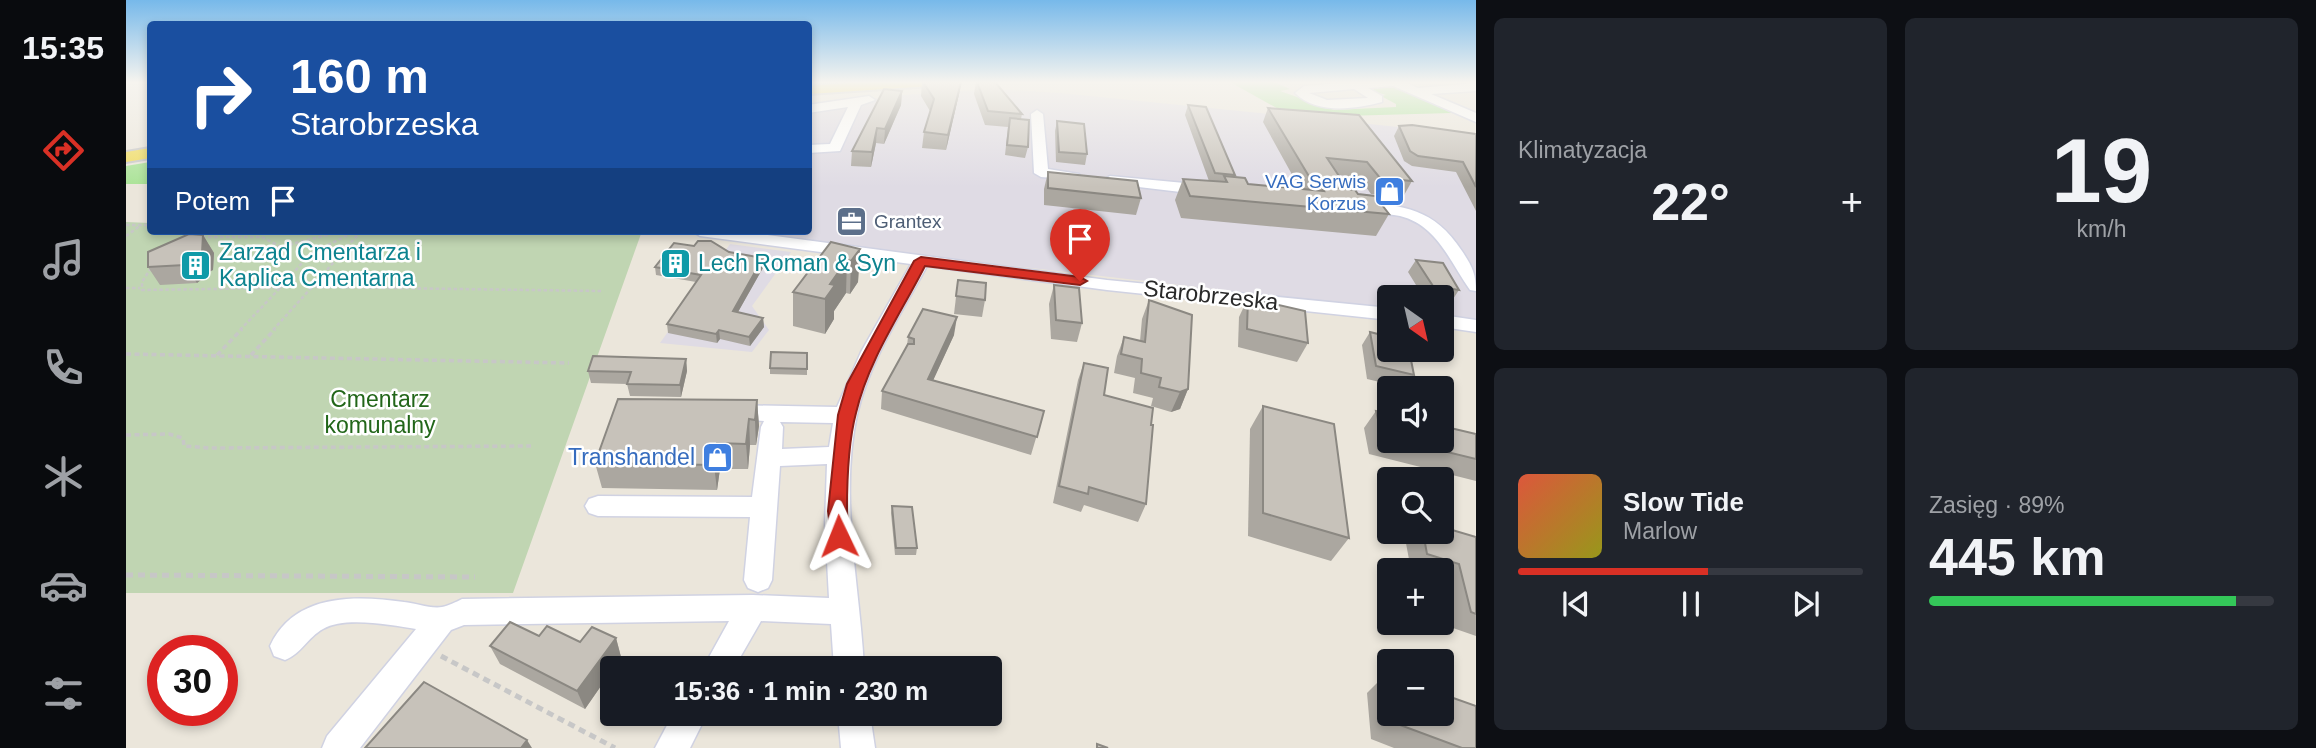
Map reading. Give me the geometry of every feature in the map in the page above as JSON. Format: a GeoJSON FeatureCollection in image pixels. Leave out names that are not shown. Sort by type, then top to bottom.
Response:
{"type":"FeatureCollection","features":[{"type":"Feature","properties":{"kind":"main road"},"geometry":{"type":"LineString","coordinates":[[126,160],[147,154]]}},
{"type":"Feature","properties":{"kind":"main road"},"geometry":{"type":"LineString","coordinates":[[126,160],[147,159]]}},
{"type":"Feature","properties":{"kind":"street"},"geometry":{"type":"LineString","coordinates":[[812,149],[835,148],[854,117]]}},
{"type":"Feature","properties":{"kind":"street"},"geometry":{"type":"LineString","coordinates":[[1037,117],[1041,173],[1224,192]]}},
{"type":"Feature","properties":{"kind":"street"},"geometry":{"type":"LineString","coordinates":[[1335,204],[1394,209],[1424,218],[1434,224],[1446,238],[1473,278]]}},
{"type":"Feature","properties":{"kind":"street","name":"Starobrzeska"},"geometry":{"type":"LineString","coordinates":[[736,235],[1107,285],[1377,313]]}},
{"type":"Feature","properties":{"kind":"street"},"geometry":{"type":"LineString","coordinates":[[848,656],[837,511],[846,415],[855,384],[921,261]]}},
{"type":"Feature","properties":{"kind":"street"},"geometry":{"type":"LineString","coordinates":[[1454,323],[1476,326]]}},
{"type":"Feature","properties":{"kind":"street"},"geometry":{"type":"LineString","coordinates":[[712,413],[846,415]]}},
{"type":"Feature","properties":{"kind":"street"},"geometry":{"type":"LineString","coordinates":[[724,656],[755,594],[772,427]]}},
{"type":"Feature","properties":{"kind":"street"},"geometry":{"type":"LineString","coordinates":[[769,458],[841,455]]}},
{"type":"Feature","properties":{"kind":"street"},"geometry":{"type":"LineString","coordinates":[[598,506],[763,507]]}},
{"type":"Feature","properties":{"kind":"street"},"geometry":{"type":"LineString","coordinates":[[339,748],[441,621],[462,612],[755,594],[845,612]]}},
{"type":"Feature","properties":{"kind":"street"},"geometry":{"type":"LineString","coordinates":[[285,646],[318,617],[349,611],[390,611],[441,621]]}},
{"type":"Feature","properties":{"kind":"street"},"geometry":{"type":"LineString","coordinates":[[672,748],[684,726]]}},
{"type":"Feature","properties":{"kind":"street"},"geometry":{"type":"LineString","coordinates":[[855,726],[858,748]]}},
{"type":"Feature","properties":{"kind":"path"},"geometry":{"type":"LineString","coordinates":[[126,225],[147,225]]}},
{"type":"Feature","properties":{"kind":"path"},"geometry":{"type":"LineString","coordinates":[[126,236],[141,225]]}},
{"type":"Feature","properties":{"kind":"path"},"geometry":{"type":"LineString","coordinates":[[237,258],[328,235]]}},
{"type":"Feature","properties":{"kind":"path"},"geometry":{"type":"LineString","coordinates":[[217,355],[310,254],[348,235]]}},
{"type":"Feature","properties":{"kind":"path"},"geometry":{"type":"LineString","coordinates":[[250,356],[357,235]]}},
{"type":"Feature","properties":{"kind":"path"},"geometry":{"type":"LineString","coordinates":[[197,237],[262,237],[281,247]]}},
{"type":"Feature","properties":{"kind":"path"},"geometry":{"type":"LineString","coordinates":[[140,288],[144,277],[156,261]]}},
{"type":"Feature","properties":{"kind":"path"},"geometry":{"type":"LineString","coordinates":[[312,286],[603,291]]}},
{"type":"Feature","properties":{"kind":"path"},"geometry":{"type":"LineString","coordinates":[[126,288],[217,291],[280,288]]}},
{"type":"Feature","properties":{"kind":"path"},"geometry":{"type":"LineString","coordinates":[[126,354],[569,363]]}},
{"type":"Feature","properties":{"kind":"path"},"geometry":{"type":"LineString","coordinates":[[126,435],[169,434],[183,438],[184,446],[209,448],[531,446]]}},
{"type":"Feature","properties":{"kind":"path"},"geometry":{"type":"LineString","coordinates":[[126,575],[475,577]]}},
{"type":"Feature","properties":{"kind":"path"},"geometry":{"type":"LineString","coordinates":[[420,646],[615,748]]}},
{"type":"Feature","properties":{"kind":"shaded area"},"geometry":{"type":"Polygon","coordinates":[[[812,117],[1298,117],[1458,133],[1476,138],[1476,320],[1454,317],[1454,285],[1377,285],[1377,308],[768,235],[812,235],[812,117]]]}},
{"type":"Feature","properties":{"kind":"shaded area"},"geometry":{"type":"Polygon","coordinates":[[[730,244],[791,252],[752,306],[769,330],[752,352],[660,343],[730,244]]]}},
{"type":"Feature","properties":{"kind":"green space"},"geometry":{"type":"Polygon","coordinates":[[[147,162],[147,184],[126,184],[126,166],[147,162]]]}},
{"type":"Feature","properties":{"kind":"green space","name":"Cmentarz komunalny"},"geometry":{"type":"Polygon","coordinates":[[[126,222],[147,223],[147,235],[641,235],[513,593],[126,593],[126,222]]]}},
{"type":"Feature","properties":{"kind":"building"},"geometry":{"type":"Polygon","coordinates":[[[870,117],[890,117],[885,129],[877,128],[872,152],[852,151],[870,117]]]}},
{"type":"Feature","properties":{"kind":"building"},"geometry":{"type":"Polygon","coordinates":[[[929,117],[952,117],[948,135],[924,132],[929,117]]]}},
{"type":"Feature","properties":{"kind":"building"},"geometry":{"type":"Polygon","coordinates":[[[1193,117],[1210,117],[1235,175],[1215,173],[1193,117]]]}},
{"type":"Feature","properties":{"kind":"building"},"geometry":{"type":"Polygon","coordinates":[[[1273,117],[1361,117],[1412,181],[1380,178],[1367,162],[1327,158],[1343,182],[1310,178],[1273,117]]]}},
{"type":"Feature","properties":{"kind":"building"},"geometry":{"type":"Polygon","coordinates":[[[1010,118],[1029,120],[1028,147],[1007,145],[1010,118]]]}},
{"type":"Feature","properties":{"kind":"building"},"geometry":{"type":"Polygon","coordinates":[[[1057,121],[1084,124],[1087,154],[1059,152],[1057,121]]]}},
{"type":"Feature","properties":{"kind":"building"},"geometry":{"type":"Polygon","coordinates":[[[1412,125],[1476,134],[1476,187],[1463,162],[1418,156],[1410,151],[1399,126],[1412,125]]]}},
{"type":"Feature","properties":{"kind":"building"},"geometry":{"type":"Polygon","coordinates":[[[1048,172],[1137,181],[1141,198],[1048,188],[1048,172]]]}},
{"type":"Feature","properties":{"kind":"building"},"geometry":{"type":"Polygon","coordinates":[[[1224,176],[1245,178],[1248,184],[1324,191],[1321,186],[1355,190],[1358,194],[1375,196],[1389,214],[1190,196],[1183,179],[1227,182],[1224,176]]]}},
{"type":"Feature","properties":{"kind":"building"},"geometry":{"type":"Polygon","coordinates":[[[187,235],[203,235],[202,253],[191,257],[191,261],[185,265],[148,267],[148,252],[187,235]]]}},
{"type":"Feature","properties":{"kind":"building"},"geometry":{"type":"Polygon","coordinates":[[[698,241],[711,241],[729,252],[763,258],[733,311],[763,318],[749,337],[719,330],[716,334],[667,324],[701,275],[655,267],[674,243],[694,246],[698,241]]]}},
{"type":"Feature","properties":{"kind":"building"},"geometry":{"type":"Polygon","coordinates":[[[831,242],[860,249],[851,261],[847,260],[830,284],[835,285],[825,299],[793,292],[831,242]]]}},
{"type":"Feature","properties":{"kind":"building"},"geometry":{"type":"Polygon","coordinates":[[[1416,260],[1443,263],[1459,290],[1454,289],[1454,285],[1432,285],[1416,260]]]}},
{"type":"Feature","properties":{"kind":"building"},"geometry":{"type":"Polygon","coordinates":[[[958,280],[986,283],[985,300],[956,296],[958,280]]]}},
{"type":"Feature","properties":{"kind":"building"},"geometry":{"type":"Polygon","coordinates":[[[1054,285],[1079,288],[1082,323],[1056,320],[1054,285]]]}},
{"type":"Feature","properties":{"kind":"building"},"geometry":{"type":"Polygon","coordinates":[[[1248,298],[1305,311],[1308,343],[1247,329],[1248,298]]]}},
{"type":"Feature","properties":{"kind":"building"},"geometry":{"type":"Polygon","coordinates":[[[1149,300],[1192,315],[1188,389],[1180,392],[1159,387],[1161,378],[1141,373],[1142,359],[1121,354],[1124,337],[1145,342],[1149,300]]]}},
{"type":"Feature","properties":{"kind":"building"},"geometry":{"type":"Polygon","coordinates":[[[923,309],[957,317],[928,379],[1044,411],[1037,437],[882,391],[908,344],[914,344],[914,339],[908,337],[923,309]]]}},
{"type":"Feature","properties":{"kind":"building"},"geometry":{"type":"Polygon","coordinates":[[[1370,332],[1377,334],[1377,362],[1411,362],[1414,375],[1376,366],[1370,332]]]}},
{"type":"Feature","properties":{"kind":"building"},"geometry":{"type":"Polygon","coordinates":[[[771,352],[807,353],[807,369],[770,368],[771,352]]]}},
{"type":"Feature","properties":{"kind":"building"},"geometry":{"type":"Polygon","coordinates":[[[593,356],[686,359],[680,385],[627,384],[631,372],[588,371],[593,356]]]}},
{"type":"Feature","properties":{"kind":"building"},"geometry":{"type":"Polygon","coordinates":[[[1084,363],[1108,368],[1104,395],[1153,408],[1146,504],[1089,487],[1088,494],[1059,486],[1084,363]]]}},
{"type":"Feature","properties":{"kind":"building"},"geometry":{"type":"Polygon","coordinates":[[[618,399],[757,400],[755,420],[749,419],[746,444],[717,443],[714,465],[595,463],[618,399]]]}},
{"type":"Feature","properties":{"kind":"building"},"geometry":{"type":"Polygon","coordinates":[[[1263,406],[1334,424],[1349,538],[1263,513],[1263,406]]]}},
{"type":"Feature","properties":{"kind":"building"},"geometry":{"type":"Polygon","coordinates":[[[1454,429],[1476,434],[1476,459],[1451,453],[1454,453],[1454,429]]]}},
{"type":"Feature","properties":{"kind":"building"},"geometry":{"type":"Polygon","coordinates":[[[892,506],[912,507],[917,548],[896,548],[892,506]]]}},
{"type":"Feature","properties":{"kind":"building"},"geometry":{"type":"Polygon","coordinates":[[[1454,531],[1476,537],[1476,614],[1471,612],[1459,564],[1454,562],[1454,558],[1427,554],[1425,544],[1454,544],[1454,531]]]}},
{"type":"Feature","properties":{"kind":"building"},"geometry":{"type":"Polygon","coordinates":[[[510,622],[539,636],[547,626],[580,642],[592,627],[616,638],[600,656],[577,691],[490,646],[510,622]]]}},
{"type":"Feature","properties":{"kind":"building"},"geometry":{"type":"Polygon","coordinates":[[[424,682],[527,740],[521,748],[365,748],[424,682]]]}},
{"type":"Feature","properties":{"kind":"building"},"geometry":{"type":"Polygon","coordinates":[[[1454,698],[1476,706],[1476,748],[1462,748],[1403,726],[1454,726],[1454,698]]]}},
{"type":"Feature","properties":{"kind":"place","name":"VAG Serwis Korzus"},"geometry":{"type":"Point","coordinates":[1389,192]}},
{"type":"Feature","properties":{"kind":"place","name":"Grantex"},"geometry":{"type":"Point","coordinates":[851,221]}},
{"type":"Feature","properties":{"kind":"place","name":"Lech Roman & Syn"},"geometry":{"type":"Point","coordinates":[675,263]}},
{"type":"Feature","properties":{"kind":"place","name":"Zarząd Cmentarza i Kaplica Cmentarna"},"geometry":{"type":"Point","coordinates":[196,265]}},
{"type":"Feature","properties":{"kind":"place","name":"Transhandel"},"geometry":{"type":"Point","coordinates":[718,457]}},
{"type":"Feature","properties":{"kind":"route"},"geometry":{"type":"LineString","coordinates":[[839,536],[837,511],[841,455],[846,415],[855,384],[921,261],[1080,281]]}}]}
